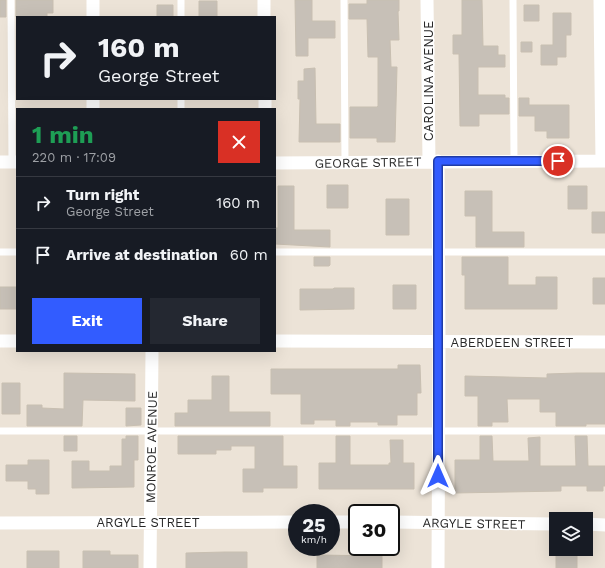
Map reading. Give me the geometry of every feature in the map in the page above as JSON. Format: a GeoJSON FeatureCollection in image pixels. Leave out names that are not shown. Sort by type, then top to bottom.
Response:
{"type":"FeatureCollection","features":[{"type":"Feature","properties":{"kind":"street"},"geometry":{"type":"LineString","coordinates":[[93,0],[93,16]]}},
{"type":"Feature","properties":{"kind":"street"},"geometry":{"type":"LineString","coordinates":[[264,0],[264,16]]}},
{"type":"Feature","properties":{"kind":"street","name":"CAROLINA AVENUE"},"geometry":{"type":"LineString","coordinates":[[428,0],[433,161],[438,252],[438,568]]}},
{"type":"Feature","properties":{"kind":"street"},"geometry":{"type":"LineString","coordinates":[[600,0],[603,161]]}},
{"type":"Feature","properties":{"kind":"street","name":"GEORGE STREET"},"geometry":{"type":"LineString","coordinates":[[276,163],[603,161]]}},
{"type":"Feature","properties":{"kind":"street"},"geometry":{"type":"LineString","coordinates":[[0,341],[16,341]]}},
{"type":"Feature","properties":{"kind":"street","name":"ABERDEEN STREET"},"geometry":{"type":"LineString","coordinates":[[276,341],[605,342]]}},
{"type":"Feature","properties":{"kind":"street","name":"MONROE AVENUE"},"geometry":{"type":"LineString","coordinates":[[150,568],[152,352]]}},
{"type":"Feature","properties":{"kind":"street","name":"ARGYLE STREET"},"geometry":{"type":"LineString","coordinates":[[0,523],[288,522]]}},
{"type":"Feature","properties":{"kind":"street","name":"ARGYLE STREET"},"geometry":{"type":"LineString","coordinates":[[400,522],[549,524]]}},
{"type":"Feature","properties":{"kind":"street"},"geometry":{"type":"LineString","coordinates":[[593,524],[605,524]]}},
{"type":"Feature","properties":{"kind":"lane"},"geometry":{"type":"LineString","coordinates":[[10,162],[11,0]]}},
{"type":"Feature","properties":{"kind":"lane"},"geometry":{"type":"LineString","coordinates":[[181,0],[181,16]]}},
{"type":"Feature","properties":{"kind":"lane"},"geometry":{"type":"LineString","coordinates":[[344,0],[345,162]]}},
{"type":"Feature","properties":{"kind":"lane"},"geometry":{"type":"LineString","coordinates":[[514,0],[514,161]]}},
{"type":"Feature","properties":{"kind":"lane"},"geometry":{"type":"LineString","coordinates":[[0,252],[16,252]]}},
{"type":"Feature","properties":{"kind":"lane"},"geometry":{"type":"LineString","coordinates":[[276,252],[605,252]]}},
{"type":"Feature","properties":{"kind":"lane"},"geometry":{"type":"LineString","coordinates":[[0,431],[605,431]]}},
{"type":"Feature","properties":{"kind":"building"},"geometry":{"type":"Polygon","coordinates":[[[0,0],[6,0],[6,17],[0,17],[0,0]]]}},
{"type":"Feature","properties":{"kind":"building"},"geometry":{"type":"Polygon","coordinates":[[[16,0],[53,0],[53,13],[47,13],[47,16],[16,16],[16,0]]]}},
{"type":"Feature","properties":{"kind":"building"},"geometry":{"type":"Polygon","coordinates":[[[295,0],[312,0],[312,21],[335,21],[335,38],[308,38],[308,56],[296,56],[295,0]]]}},
{"type":"Feature","properties":{"kind":"building"},"geometry":{"type":"Polygon","coordinates":[[[367,0],[399,0],[399,40],[390,40],[391,67],[397,67],[395,142],[377,142],[377,138],[350,138],[350,107],[378,106],[378,57],[368,57],[367,19],[349,19],[349,4],[367,4],[367,0]]]}},
{"type":"Feature","properties":{"kind":"building"},"geometry":{"type":"Polygon","coordinates":[[[462,0],[482,0],[483,46],[498,46],[498,55],[505,55],[505,67],[478,67],[478,95],[505,95],[505,98],[509,98],[509,114],[479,114],[479,126],[460,126],[459,54],[453,54],[453,35],[462,35],[462,0]]]}},
{"type":"Feature","properties":{"kind":"building"},"geometry":{"type":"Polygon","coordinates":[[[199,1],[217,1],[217,16],[199,16],[199,1]]]}},
{"type":"Feature","properties":{"kind":"building"},"geometry":{"type":"Polygon","coordinates":[[[157,5],[173,5],[173,16],[157,16],[157,5]]]}},
{"type":"Feature","properties":{"kind":"building"},"geometry":{"type":"Polygon","coordinates":[[[524,5],[539,5],[539,21],[524,21],[524,5]]]}},
{"type":"Feature","properties":{"kind":"building"},"geometry":{"type":"Polygon","coordinates":[[[553,13],[571,13],[571,35],[566,35],[566,57],[557,57],[557,65],[541,65],[541,45],[553,45],[553,13]]]}},
{"type":"Feature","properties":{"kind":"building"},"geometry":{"type":"Polygon","coordinates":[[[521,42],[532,42],[532,52],[521,52],[521,42]]]}},
{"type":"Feature","properties":{"kind":"building"},"geometry":{"type":"Polygon","coordinates":[[[315,68],[316,124],[340,124],[340,142],[299,142],[300,99],[298,99],[298,81],[304,81],[304,69],[315,68]]]}},
{"type":"Feature","properties":{"kind":"building"},"geometry":{"type":"Polygon","coordinates":[[[519,98],[529,98],[529,105],[569,105],[569,138],[547,138],[547,131],[535,131],[535,116],[519,116],[519,98]]]}},
{"type":"Feature","properties":{"kind":"building"},"geometry":{"type":"Polygon","coordinates":[[[327,185],[348,185],[348,208],[327,208],[327,185]]]}},
{"type":"Feature","properties":{"kind":"building"},"geometry":{"type":"Polygon","coordinates":[[[278,186],[294,186],[294,230],[330,230],[330,247],[276,244],[276,228],[278,228],[278,186]]]}},
{"type":"Feature","properties":{"kind":"building"},"geometry":{"type":"Polygon","coordinates":[[[568,186],[587,186],[587,209],[568,209],[568,186]]]}},
{"type":"Feature","properties":{"kind":"building"},"geometry":{"type":"Polygon","coordinates":[[[465,191],[492,191],[492,232],[524,232],[524,247],[476,247],[476,216],[465,216],[465,191]]]}},
{"type":"Feature","properties":{"kind":"building"},"geometry":{"type":"Polygon","coordinates":[[[386,199],[409,199],[409,235],[386,235],[386,199]]]}},
{"type":"Feature","properties":{"kind":"building"},"geometry":{"type":"Polygon","coordinates":[[[592,212],[605,212],[605,233],[592,233],[592,212]]]}},
{"type":"Feature","properties":{"kind":"building"},"geometry":{"type":"Polygon","coordinates":[[[314,257],[330,257],[330,265],[314,266],[314,257]]]}},
{"type":"Feature","properties":{"kind":"building"},"geometry":{"type":"Polygon","coordinates":[[[462,257],[508,257],[508,285],[536,285],[536,277],[557,277],[557,309],[465,309],[465,275],[462,275],[462,257]]]}},
{"type":"Feature","properties":{"kind":"building"},"geometry":{"type":"Polygon","coordinates":[[[593,278],[605,278],[605,304],[593,304],[593,278]]]}},
{"type":"Feature","properties":{"kind":"building"},"geometry":{"type":"Polygon","coordinates":[[[393,285],[416,285],[416,309],[393,309],[393,285]]]}},
{"type":"Feature","properties":{"kind":"building"},"geometry":{"type":"Polygon","coordinates":[[[0,287],[16,287],[16,309],[0,309],[0,287]]]}},
{"type":"Feature","properties":{"kind":"building"},"geometry":{"type":"Polygon","coordinates":[[[354,288],[354,309],[300,310],[300,289],[354,288]]]}},
{"type":"Feature","properties":{"kind":"building"},"geometry":{"type":"Polygon","coordinates":[[[398,365],[420,365],[421,393],[417,393],[417,415],[397,415],[397,425],[378,425],[378,422],[350,422],[350,426],[336,426],[336,420],[314,420],[314,424],[301,424],[301,394],[271,394],[271,369],[398,369],[398,365]]]}},
{"type":"Feature","properties":{"kind":"building"},"geometry":{"type":"Polygon","coordinates":[[[64,373],[135,374],[135,401],[83,400],[82,426],[27,426],[27,405],[42,405],[42,408],[64,409],[64,373]]]}},
{"type":"Feature","properties":{"kind":"building"},"geometry":{"type":"Polygon","coordinates":[[[605,373],[605,424],[586,424],[586,426],[556,426],[556,412],[540,412],[540,399],[507,399],[508,422],[492,422],[492,426],[478,426],[478,396],[465,396],[465,376],[547,378],[547,374],[605,373]]]}},
{"type":"Feature","properties":{"kind":"building"},"geometry":{"type":"Polygon","coordinates":[[[212,376],[229,376],[229,412],[270,412],[270,426],[175,426],[175,413],[188,413],[188,400],[212,400],[212,376]]]}},
{"type":"Feature","properties":{"kind":"building"},"geometry":{"type":"Polygon","coordinates":[[[2,383],[20,383],[20,414],[2,414],[2,383]]]}},
{"type":"Feature","properties":{"kind":"building"},"geometry":{"type":"Polygon","coordinates":[[[126,408],[141,408],[141,425],[126,426],[126,408]]]}},
{"type":"Feature","properties":{"kind":"building"},"geometry":{"type":"Polygon","coordinates":[[[64,436],[77,436],[77,451],[64,451],[64,436]]]}},
{"type":"Feature","properties":{"kind":"building"},"geometry":{"type":"Polygon","coordinates":[[[126,436],[138,436],[138,460],[134,460],[134,487],[72,488],[72,461],[89,461],[89,471],[110,471],[110,466],[122,466],[122,439],[126,439],[126,436]]]}},
{"type":"Feature","properties":{"kind":"building"},"geometry":{"type":"Polygon","coordinates":[[[178,436],[283,436],[283,466],[297,466],[297,488],[263,488],[263,492],[243,492],[243,469],[255,469],[255,446],[231,446],[231,450],[216,450],[216,454],[178,454],[178,436]]]}},
{"type":"Feature","properties":{"kind":"building"},"geometry":{"type":"Polygon","coordinates":[[[336,436],[350,436],[350,465],[389,465],[389,463],[391,463],[390,440],[403,440],[403,463],[414,463],[414,489],[319,489],[319,463],[336,463],[336,436]]]}},
{"type":"Feature","properties":{"kind":"building"},"geometry":{"type":"Polygon","coordinates":[[[480,436],[492,436],[493,461],[529,461],[528,438],[540,437],[540,466],[576,466],[575,436],[587,436],[588,466],[605,466],[605,486],[603,486],[603,491],[587,491],[587,486],[561,486],[561,491],[455,493],[455,460],[480,460],[480,436]]]}},
{"type":"Feature","properties":{"kind":"building"},"geometry":{"type":"Polygon","coordinates":[[[28,460],[49,460],[49,494],[36,494],[36,489],[28,489],[28,481],[6,481],[6,465],[28,465],[28,460]]]}},
{"type":"Feature","properties":{"kind":"building"},"geometry":{"type":"Polygon","coordinates":[[[27,551],[59,551],[59,568],[27,568],[27,551]]]}},
{"type":"Feature","properties":{"kind":"building"},"geometry":{"type":"Polygon","coordinates":[[[83,551],[110,551],[110,555],[138,555],[138,568],[83,568],[83,551]]]}},
{"type":"Feature","properties":{"kind":"building"},"geometry":{"type":"Polygon","coordinates":[[[247,552],[247,568],[186,568],[186,553],[247,552]]]}},
{"type":"Feature","properties":{"kind":"building"},"geometry":{"type":"Polygon","coordinates":[[[317,556],[382,556],[382,568],[317,568],[317,556]]]}},
{"type":"Feature","properties":{"kind":"building"},"geometry":{"type":"Polygon","coordinates":[[[556,556],[577,556],[577,568],[556,568],[556,556]]]}},
{"type":"Feature","properties":{"kind":"route"},"geometry":{"type":"LineString","coordinates":[[438,476],[438,161],[558,161]]}}]}
